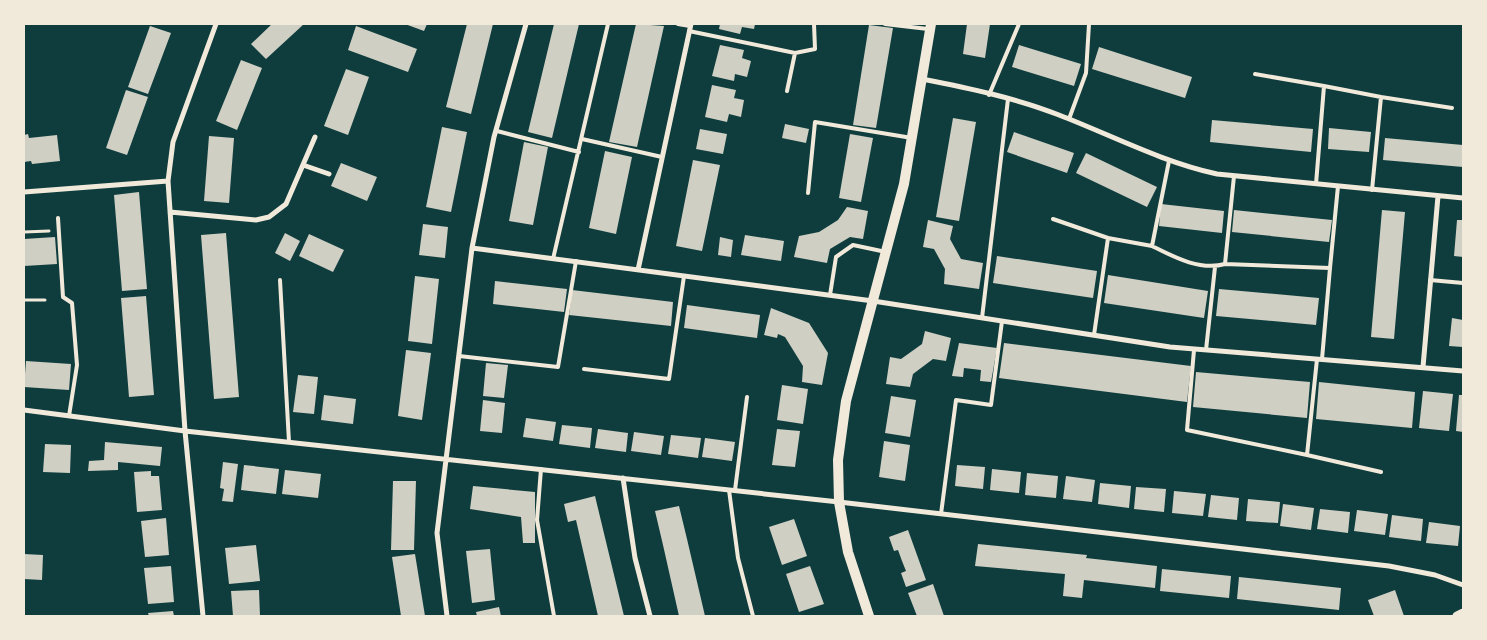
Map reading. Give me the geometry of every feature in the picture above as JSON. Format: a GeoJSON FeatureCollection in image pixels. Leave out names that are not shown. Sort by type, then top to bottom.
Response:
{"type":"FeatureCollection","features":[{"type":"Feature","properties":{"kind":"main road"},"geometry":{"type":"LineString","coordinates":[[869,616],[848,552],[839,502],[838,460],[846,401],[904,184],[931,26]]}},
{"type":"Feature","properties":{"kind":"street"},"geometry":{"type":"LineString","coordinates":[[203,616],[185,430],[168,181],[173,142],[216,24]]}},
{"type":"Feature","properties":{"kind":"street"},"geometry":{"type":"LineString","coordinates":[[447,616],[437,533],[472,248],[497,130],[526,24]]}},
{"type":"Feature","properties":{"kind":"street"},"geometry":{"type":"LineString","coordinates":[[638,270],[690,27]]}},
{"type":"Feature","properties":{"kind":"street"},"geometry":{"type":"LineString","coordinates":[[922,79],[1008,99],[1069,119],[1169,161],[1204,171],[1234,176],[1463,198]]}},
{"type":"Feature","properties":{"kind":"street"},"geometry":{"type":"LineString","coordinates":[[170,212],[256,220],[269,217],[286,204],[315,137]]}},
{"type":"Feature","properties":{"kind":"street"},"geometry":{"type":"LineString","coordinates":[[303,165],[330,174]]}},
{"type":"Feature","properties":{"kind":"street"},"geometry":{"type":"LineString","coordinates":[[24,192],[168,181]]}},
{"type":"Feature","properties":{"kind":"street"},"geometry":{"type":"LineString","coordinates":[[1423,368],[1438,196]]}},
{"type":"Feature","properties":{"kind":"street"},"geometry":{"type":"LineString","coordinates":[[472,248],[874,301],[1194,350],[1463,371]]}},
{"type":"Feature","properties":{"kind":"street"},"geometry":{"type":"LineString","coordinates":[[24,410],[289,442],[735,490],[1389,566],[1435,575],[1463,585]]}},
{"type":"Feature","properties":{"kind":"street"},"geometry":{"type":"LineString","coordinates":[[623,478],[635,558],[650,616]]}},
{"type":"Feature","properties":{"kind":"street"},"geometry":{"type":"LineString","coordinates":[[1457,616],[1463,614]]}},
{"type":"Feature","properties":{"kind":"lane"},"geometry":{"type":"LineString","coordinates":[[553,259],[608,24]]}},
{"type":"Feature","properties":{"kind":"lane"},"geometry":{"type":"LineString","coordinates":[[678,24],[795,53],[815,49],[814,24]]}},
{"type":"Feature","properties":{"kind":"lane"},"geometry":{"type":"LineString","coordinates":[[885,24],[931,26]]}},
{"type":"Feature","properties":{"kind":"lane"},"geometry":{"type":"LineString","coordinates":[[989,95],[1019,24]]}},
{"type":"Feature","properties":{"kind":"lane"},"geometry":{"type":"LineString","coordinates":[[1069,119],[1086,73],[1090,24]]}},
{"type":"Feature","properties":{"kind":"lane"},"geometry":{"type":"LineString","coordinates":[[787,91],[795,53]]}},
{"type":"Feature","properties":{"kind":"lane"},"geometry":{"type":"LineString","coordinates":[[1255,74],[1452,108]]}},
{"type":"Feature","properties":{"kind":"lane"},"geometry":{"type":"LineString","coordinates":[[1316,184],[1324,86]]}},
{"type":"Feature","properties":{"kind":"lane"},"geometry":{"type":"LineString","coordinates":[[1372,190],[1381,97]]}},
{"type":"Feature","properties":{"kind":"lane"},"geometry":{"type":"LineString","coordinates":[[982,318],[1008,99]]}},
{"type":"Feature","properties":{"kind":"lane"},"geometry":{"type":"LineString","coordinates":[[808,193],[815,122],[912,138]]}},
{"type":"Feature","properties":{"kind":"lane"},"geometry":{"type":"LineString","coordinates":[[497,130],[579,152]]}},
{"type":"Feature","properties":{"kind":"lane"},"geometry":{"type":"LineString","coordinates":[[582,139],[662,157]]}},
{"type":"Feature","properties":{"kind":"lane"},"geometry":{"type":"LineString","coordinates":[[1152,246],[1169,161]]}},
{"type":"Feature","properties":{"kind":"lane"},"geometry":{"type":"LineString","coordinates":[[1225,264],[1234,176]]}},
{"type":"Feature","properties":{"kind":"lane"},"geometry":{"type":"LineString","coordinates":[[1307,456],[1338,186]]}},
{"type":"Feature","properties":{"kind":"lane"},"geometry":{"type":"LineString","coordinates":[[58,218],[63,297],[72,303],[77,365],[69,416]]}},
{"type":"Feature","properties":{"kind":"lane"},"geometry":{"type":"LineString","coordinates":[[1054,220],[1108,238],[1152,246],[1175,258],[1215,267],[1225,264],[1330,268]]}},
{"type":"Feature","properties":{"kind":"lane"},"geometry":{"type":"LineString","coordinates":[[1094,336],[1108,238]]}},
{"type":"Feature","properties":{"kind":"lane"},"geometry":{"type":"LineString","coordinates":[[830,295],[836,257],[852,246],[886,252]]}},
{"type":"Feature","properties":{"kind":"lane"},"geometry":{"type":"LineString","coordinates":[[459,356],[558,368],[576,262]]}},
{"type":"Feature","properties":{"kind":"lane"},"geometry":{"type":"LineString","coordinates":[[1206,350],[1215,267]]}},
{"type":"Feature","properties":{"kind":"lane"},"geometry":{"type":"LineString","coordinates":[[584,369],[669,379],[684,276]]}},
{"type":"Feature","properties":{"kind":"lane"},"geometry":{"type":"LineString","coordinates":[[280,280],[289,442]]}},
{"type":"Feature","properties":{"kind":"lane"},"geometry":{"type":"LineString","coordinates":[[1430,280],[1463,283]]}},
{"type":"Feature","properties":{"kind":"lane"},"geometry":{"type":"LineString","coordinates":[[941,514],[956,400],[991,405],[1002,321]]}},
{"type":"Feature","properties":{"kind":"lane"},"geometry":{"type":"LineString","coordinates":[[1194,350],[1187,430],[1381,472]]}},
{"type":"Feature","properties":{"kind":"lane"},"geometry":{"type":"LineString","coordinates":[[735,490],[747,397]]}},
{"type":"Feature","properties":{"kind":"lane"},"geometry":{"type":"LineString","coordinates":[[541,469],[537,520],[554,616]]}},
{"type":"Feature","properties":{"kind":"lane"},"geometry":{"type":"LineString","coordinates":[[729,490],[738,558],[753,616]]}},
{"type":"Feature","properties":{"kind":"path"},"geometry":{"type":"LineString","coordinates":[[24,300],[45,300]]}},
{"type":"Feature","properties":{"kind":"building"},"geometry":{"type":"Polygon","coordinates":[[[272,24],[304,24],[266,59],[251,44],[272,24]]]}},
{"type":"Feature","properties":{"kind":"building"},"geometry":{"type":"Polygon","coordinates":[[[405,24],[427,24],[424,31],[405,24]]]}},
{"type":"Feature","properties":{"kind":"building"},"geometry":{"type":"Polygon","coordinates":[[[467,24],[493,24],[471,114],[446,107],[467,24]]]}},
{"type":"Feature","properties":{"kind":"building"},"geometry":{"type":"Polygon","coordinates":[[[554,24],[579,24],[552,138],[528,132],[554,24]]]}},
{"type":"Feature","properties":{"kind":"building"},"geometry":{"type":"Polygon","coordinates":[[[636,24],[664,26],[637,147],[609,142],[636,24]]]}},
{"type":"Feature","properties":{"kind":"building"},"geometry":{"type":"Polygon","coordinates":[[[720,24],[755,24],[754,29],[742,27],[740,34],[719,29],[720,24]]]}},
{"type":"Feature","properties":{"kind":"building"},"geometry":{"type":"Polygon","coordinates":[[[967,24],[990,24],[985,58],[963,54],[967,24]]]}},
{"type":"Feature","properties":{"kind":"building"},"geometry":{"type":"Polygon","coordinates":[[[869,25],[893,28],[876,128],[853,125],[869,25]]]}},
{"type":"Feature","properties":{"kind":"building"},"geometry":{"type":"Polygon","coordinates":[[[150,26],[171,33],[148,94],[128,87],[150,26]]]}},
{"type":"Feature","properties":{"kind":"building"},"geometry":{"type":"Polygon","coordinates":[[[356,26],[417,49],[408,72],[348,50],[356,26]]]}},
{"type":"Feature","properties":{"kind":"building"},"geometry":{"type":"Polygon","coordinates":[[[720,45],[744,50],[742,58],[751,61],[747,77],[735,74],[734,81],[712,76],[720,45]]]}},
{"type":"Feature","properties":{"kind":"building"},"geometry":{"type":"Polygon","coordinates":[[[1019,45],[1081,64],[1074,86],[1012,67],[1019,45]]]}},
{"type":"Feature","properties":{"kind":"building"},"geometry":{"type":"Polygon","coordinates":[[[1099,47],[1192,77],[1185,98],[1092,69],[1099,47]]]}},
{"type":"Feature","properties":{"kind":"building"},"geometry":{"type":"Polygon","coordinates":[[[241,60],[262,68],[237,130],[216,121],[241,60]]]}},
{"type":"Feature","properties":{"kind":"building"},"geometry":{"type":"Polygon","coordinates":[[[346,69],[369,77],[348,135],[324,126],[346,69]]]}},
{"type":"Feature","properties":{"kind":"building"},"geometry":{"type":"Polygon","coordinates":[[[712,85],[736,90],[734,98],[744,100],[741,117],[729,114],[727,122],[705,117],[712,85]]]}},
{"type":"Feature","properties":{"kind":"building"},"geometry":{"type":"Polygon","coordinates":[[[126,90],[148,97],[127,155],[106,148],[126,90]]]}},
{"type":"Feature","properties":{"kind":"building"},"geometry":{"type":"Polygon","coordinates":[[[953,118],[976,122],[959,221],[936,217],[953,118]]]}},
{"type":"Feature","properties":{"kind":"building"},"geometry":{"type":"Polygon","coordinates":[[[1212,120],[1313,129],[1311,152],[1210,142],[1212,120]]]}},
{"type":"Feature","properties":{"kind":"building"},"geometry":{"type":"Polygon","coordinates":[[[785,124],[809,129],[806,143],[782,138],[785,124]]]}},
{"type":"Feature","properties":{"kind":"building"},"geometry":{"type":"Polygon","coordinates":[[[442,127],[467,132],[451,212],[426,207],[442,127]]]}},
{"type":"Feature","properties":{"kind":"building"},"geometry":{"type":"Polygon","coordinates":[[[1329,128],[1371,132],[1369,152],[1328,149],[1329,128]]]}},
{"type":"Feature","properties":{"kind":"building"},"geometry":{"type":"Polygon","coordinates":[[[700,129],[727,134],[723,154],[696,149],[700,129]]]}},
{"type":"Feature","properties":{"kind":"building"},"geometry":{"type":"Polygon","coordinates":[[[1014,132],[1074,153],[1067,173],[1007,152],[1014,132]]]}},
{"type":"Feature","properties":{"kind":"building"},"geometry":{"type":"Polygon","coordinates":[[[28,134],[29,138],[57,135],[60,161],[32,164],[31,161],[24,162],[24,135],[28,134]]]}},
{"type":"Feature","properties":{"kind":"building"},"geometry":{"type":"Polygon","coordinates":[[[850,134],[873,138],[861,202],[839,198],[850,134]]]}},
{"type":"Feature","properties":{"kind":"building"},"geometry":{"type":"Polygon","coordinates":[[[209,136],[234,138],[229,203],[204,201],[209,136]]]}},
{"type":"Feature","properties":{"kind":"building"},"geometry":{"type":"Polygon","coordinates":[[[1385,138],[1463,145],[1463,167],[1383,160],[1385,138]]]}},
{"type":"Feature","properties":{"kind":"building"},"geometry":{"type":"Polygon","coordinates":[[[524,142],[548,147],[533,225],[509,221],[524,142]]]}},
{"type":"Feature","properties":{"kind":"building"},"geometry":{"type":"Polygon","coordinates":[[[605,151],[632,157],[616,234],[589,228],[605,151]]]}},
{"type":"Feature","properties":{"kind":"building"},"geometry":{"type":"Polygon","coordinates":[[[1086,153],[1157,187],[1147,207],[1076,173],[1086,153]]]}},
{"type":"Feature","properties":{"kind":"building"},"geometry":{"type":"Polygon","coordinates":[[[693,160],[720,165],[702,251],[676,246],[693,160]]]}},
{"type":"Feature","properties":{"kind":"building"},"geometry":{"type":"Polygon","coordinates":[[[341,163],[377,177],[367,201],[331,186],[341,163]]]}},
{"type":"Feature","properties":{"kind":"building"},"geometry":{"type":"Polygon","coordinates":[[[139,192],[147,289],[122,291],[114,195],[139,192]]]}},
{"type":"Feature","properties":{"kind":"building"},"geometry":{"type":"Polygon","coordinates":[[[1161,204],[1224,211],[1222,233],[1159,226],[1161,204]]]}},
{"type":"Feature","properties":{"kind":"building"},"geometry":{"type":"Polygon","coordinates":[[[847,207],[868,211],[863,239],[850,237],[830,249],[827,263],[794,257],[799,236],[819,232],[838,220],[847,207]]]}},
{"type":"Feature","properties":{"kind":"building"},"geometry":{"type":"Polygon","coordinates":[[[1234,210],[1332,220],[1329,242],[1232,232],[1234,210]]]}},
{"type":"Feature","properties":{"kind":"building"},"geometry":{"type":"Polygon","coordinates":[[[1382,210],[1405,212],[1394,339],[1371,337],[1382,210]]]}},
{"type":"Feature","properties":{"kind":"building"},"geometry":{"type":"Polygon","coordinates":[[[928,220],[953,226],[950,239],[961,259],[983,263],[979,289],[944,284],[945,269],[934,249],[923,247],[928,220]]]}},
{"type":"Feature","properties":{"kind":"building"},"geometry":{"type":"Polygon","coordinates":[[[1457,220],[1463,220],[1463,257],[1454,256],[1457,220]]]}},
{"type":"Feature","properties":{"kind":"building"},"geometry":{"type":"Polygon","coordinates":[[[423,224],[448,227],[445,258],[419,255],[423,224]]]}},
{"type":"Feature","properties":{"kind":"building"},"geometry":{"type":"Polygon","coordinates":[[[226,233],[239,397],[214,399],[201,235],[226,233]]]}},
{"type":"Feature","properties":{"kind":"building"},"geometry":{"type":"Polygon","coordinates":[[[285,233],[300,241],[290,261],[275,253],[285,233]]]}},
{"type":"Feature","properties":{"kind":"building"},"geometry":{"type":"Polygon","coordinates":[[[309,234],[344,250],[333,272],[299,256],[309,234]]]}},
{"type":"Feature","properties":{"kind":"building"},"geometry":{"type":"Polygon","coordinates":[[[745,235],[784,241],[781,261],[741,255],[745,235]]]}},
{"type":"Feature","properties":{"kind":"building"},"geometry":{"type":"Polygon","coordinates":[[[55,237],[57,264],[24,266],[24,239],[55,237]]]}},
{"type":"Feature","properties":{"kind":"building"},"geometry":{"type":"Polygon","coordinates":[[[720,237],[733,240],[731,257],[718,255],[720,237]]]}},
{"type":"Feature","properties":{"kind":"building"},"geometry":{"type":"Polygon","coordinates":[[[997,256],[1097,271],[1093,298],[993,283],[997,256]]]}},
{"type":"Feature","properties":{"kind":"building"},"geometry":{"type":"Polygon","coordinates":[[[1108,275],[1208,291],[1204,318],[1104,303],[1108,275]]]}},
{"type":"Feature","properties":{"kind":"building"},"geometry":{"type":"Polygon","coordinates":[[[415,276],[439,279],[432,344],[408,341],[415,276]]]}},
{"type":"Feature","properties":{"kind":"building"},"geometry":{"type":"Polygon","coordinates":[[[495,281],[567,289],[564,312],[493,304],[495,281]]]}},
{"type":"Feature","properties":{"kind":"building"},"geometry":{"type":"Polygon","coordinates":[[[1219,289],[1319,298],[1316,325],[1216,316],[1219,289]]]}},
{"type":"Feature","properties":{"kind":"building"},"geometry":{"type":"Polygon","coordinates":[[[572,290],[673,302],[671,326],[569,315],[572,290]]]}},
{"type":"Feature","properties":{"kind":"building"},"geometry":{"type":"Polygon","coordinates":[[[146,296],[154,395],[129,397],[121,298],[146,296]]]}},
{"type":"Feature","properties":{"kind":"building"},"geometry":{"type":"Polygon","coordinates":[[[687,305],[760,315],[757,338],[684,328],[687,305]]]}},
{"type":"Feature","properties":{"kind":"building"},"geometry":{"type":"Polygon","coordinates":[[[771,308],[809,323],[828,353],[822,385],[802,382],[803,366],[785,337],[778,334],[777,338],[764,335],[771,308]]]}},
{"type":"Feature","properties":{"kind":"building"},"geometry":{"type":"Polygon","coordinates":[[[1452,318],[1463,320],[1463,347],[1449,346],[1452,318]]]}},
{"type":"Feature","properties":{"kind":"building"},"geometry":{"type":"Polygon","coordinates":[[[925,331],[951,338],[946,361],[933,359],[913,374],[910,387],[886,384],[890,357],[901,359],[922,344],[925,331]]]}},
{"type":"Feature","properties":{"kind":"building"},"geometry":{"type":"Polygon","coordinates":[[[959,343],[997,348],[991,382],[980,381],[981,370],[964,368],[963,377],[952,376],[959,343]]]}},
{"type":"Feature","properties":{"kind":"building"},"geometry":{"type":"Polygon","coordinates":[[[1004,343],[1191,366],[1187,402],[999,378],[1004,343]]]}},
{"type":"Feature","properties":{"kind":"building"},"geometry":{"type":"Polygon","coordinates":[[[406,350],[431,353],[422,420],[398,416],[406,350]]]}},
{"type":"Feature","properties":{"kind":"building"},"geometry":{"type":"Polygon","coordinates":[[[26,361],[71,364],[69,390],[24,387],[26,361]]]}},
{"type":"Feature","properties":{"kind":"building"},"geometry":{"type":"Polygon","coordinates":[[[486,363],[508,365],[504,398],[483,396],[486,363]]]}},
{"type":"Feature","properties":{"kind":"building"},"geometry":{"type":"Polygon","coordinates":[[[1196,372],[1310,382],[1307,418],[1193,407],[1196,372]]]}},
{"type":"Feature","properties":{"kind":"building"},"geometry":{"type":"Polygon","coordinates":[[[298,375],[318,377],[314,414],[293,412],[298,375]]]}},
{"type":"Feature","properties":{"kind":"building"},"geometry":{"type":"Polygon","coordinates":[[[1319,382],[1415,392],[1412,428],[1316,419],[1319,382]]]}},
{"type":"Feature","properties":{"kind":"building"},"geometry":{"type":"Polygon","coordinates":[[[782,385],[808,389],[803,424],[777,420],[782,385]]]}},
{"type":"Feature","properties":{"kind":"building"},"geometry":{"type":"Polygon","coordinates":[[[1423,391],[1453,394],[1449,431],[1419,428],[1423,391]]]}},
{"type":"Feature","properties":{"kind":"building"},"geometry":{"type":"Polygon","coordinates":[[[324,395],[356,399],[353,424],[321,420],[324,395]]]}},
{"type":"Feature","properties":{"kind":"building"},"geometry":{"type":"Polygon","coordinates":[[[1459,395],[1463,395],[1463,432],[1456,431],[1459,395]]]}},
{"type":"Feature","properties":{"kind":"building"},"geometry":{"type":"Polygon","coordinates":[[[891,396],[916,400],[910,437],[885,433],[891,396]]]}},
{"type":"Feature","properties":{"kind":"building"},"geometry":{"type":"Polygon","coordinates":[[[483,400],[505,403],[502,433],[480,431],[483,400]]]}},
{"type":"Feature","properties":{"kind":"building"},"geometry":{"type":"Polygon","coordinates":[[[526,418],[556,422],[553,441],[523,437],[526,418]]]}},
{"type":"Feature","properties":{"kind":"building"},"geometry":{"type":"Polygon","coordinates":[[[562,425],[592,428],[590,448],[559,444],[562,425]]]}},
{"type":"Feature","properties":{"kind":"building"},"geometry":{"type":"Polygon","coordinates":[[[598,429],[628,433],[626,452],[595,448],[598,429]]]}},
{"type":"Feature","properties":{"kind":"building"},"geometry":{"type":"Polygon","coordinates":[[[777,429],[800,431],[795,467],[772,465],[777,429]]]}},
{"type":"Feature","properties":{"kind":"building"},"geometry":{"type":"Polygon","coordinates":[[[634,432],[664,436],[661,455],[631,451],[634,432]]]}},
{"type":"Feature","properties":{"kind":"building"},"geometry":{"type":"Polygon","coordinates":[[[671,435],[701,438],[698,458],[668,454],[671,435]]]}},
{"type":"Feature","properties":{"kind":"building"},"geometry":{"type":"Polygon","coordinates":[[[705,438],[735,442],[732,461],[702,457],[705,438]]]}},
{"type":"Feature","properties":{"kind":"building"},"geometry":{"type":"Polygon","coordinates":[[[884,441],[910,445],[905,481],[879,477],[884,441]]]}},
{"type":"Feature","properties":{"kind":"building"},"geometry":{"type":"Polygon","coordinates":[[[105,442],[162,447],[160,466],[118,462],[118,470],[88,471],[89,461],[104,460],[105,442]]]}},
{"type":"Feature","properties":{"kind":"building"},"geometry":{"type":"Polygon","coordinates":[[[45,444],[71,445],[70,473],[43,472],[45,444]]]}},
{"type":"Feature","properties":{"kind":"building"},"geometry":{"type":"Polygon","coordinates":[[[223,462],[238,464],[233,502],[222,501],[224,489],[220,488],[223,462]]]}},
{"type":"Feature","properties":{"kind":"building"},"geometry":{"type":"Polygon","coordinates":[[[244,465],[279,469],[276,494],[241,490],[244,465]]]}},
{"type":"Feature","properties":{"kind":"building"},"geometry":{"type":"Polygon","coordinates":[[[957,465],[985,467],[983,489],[955,486],[957,465]]]}},
{"type":"Feature","properties":{"kind":"building"},"geometry":{"type":"Polygon","coordinates":[[[992,469],[1021,472],[1019,493],[990,490],[992,469]]]}},
{"type":"Feature","properties":{"kind":"building"},"geometry":{"type":"Polygon","coordinates":[[[285,470],[321,474],[318,498],[282,494],[285,470]]]}},
{"type":"Feature","properties":{"kind":"building"},"geometry":{"type":"Polygon","coordinates":[[[151,471],[151,476],[159,476],[162,510],[137,512],[134,472],[151,471]]]}},
{"type":"Feature","properties":{"kind":"building"},"geometry":{"type":"Polygon","coordinates":[[[1027,473],[1058,476],[1056,498],[1025,495],[1027,473]]]}},
{"type":"Feature","properties":{"kind":"building"},"geometry":{"type":"Polygon","coordinates":[[[1066,476],[1095,480],[1092,502],[1063,499],[1066,476]]]}},
{"type":"Feature","properties":{"kind":"building"},"geometry":{"type":"Polygon","coordinates":[[[393,481],[416,481],[414,550],[391,550],[393,481]]]}},
{"type":"Feature","properties":{"kind":"building"},"geometry":{"type":"Polygon","coordinates":[[[1100,483],[1131,486],[1129,508],[1098,504],[1100,483]]]}},
{"type":"Feature","properties":{"kind":"building"},"geometry":{"type":"Polygon","coordinates":[[[473,486],[535,492],[535,543],[523,543],[521,517],[470,509],[473,486]]]}},
{"type":"Feature","properties":{"kind":"building"},"geometry":{"type":"Polygon","coordinates":[[[1136,487],[1166,489],[1164,512],[1134,509],[1136,487]]]}},
{"type":"Feature","properties":{"kind":"building"},"geometry":{"type":"Polygon","coordinates":[[[1174,491],[1206,494],[1203,516],[1172,513],[1174,491]]]}},
{"type":"Feature","properties":{"kind":"building"},"geometry":{"type":"Polygon","coordinates":[[[1211,495],[1239,498],[1237,520],[1208,517],[1211,495]]]}},
{"type":"Feature","properties":{"kind":"building"},"geometry":{"type":"Polygon","coordinates":[[[595,496],[624,616],[598,616],[576,520],[568,522],[564,504],[595,496]]]}},
{"type":"Feature","properties":{"kind":"building"},"geometry":{"type":"Polygon","coordinates":[[[1248,499],[1280,502],[1278,523],[1246,521],[1248,499]]]}},
{"type":"Feature","properties":{"kind":"building"},"geometry":{"type":"Polygon","coordinates":[[[1283,504],[1314,508],[1311,530],[1280,526],[1283,504]]]}},
{"type":"Feature","properties":{"kind":"building"},"geometry":{"type":"Polygon","coordinates":[[[679,506],[705,616],[679,616],[655,511],[679,506]]]}},
{"type":"Feature","properties":{"kind":"building"},"geometry":{"type":"Polygon","coordinates":[[[1320,509],[1350,512],[1348,533],[1317,529],[1320,509]]]}},
{"type":"Feature","properties":{"kind":"building"},"geometry":{"type":"Polygon","coordinates":[[[1357,510],[1388,514],[1385,535],[1354,531],[1357,510]]]}},
{"type":"Feature","properties":{"kind":"building"},"geometry":{"type":"Polygon","coordinates":[[[1392,515],[1423,519],[1421,541],[1389,537],[1392,515]]]}},
{"type":"Feature","properties":{"kind":"building"},"geometry":{"type":"Polygon","coordinates":[[[166,518],[169,555],[145,557],[141,521],[166,518]]]}},
{"type":"Feature","properties":{"kind":"building"},"geometry":{"type":"Polygon","coordinates":[[[794,519],[807,556],[782,565],[769,527],[794,519]]]}},
{"type":"Feature","properties":{"kind":"building"},"geometry":{"type":"Polygon","coordinates":[[[1429,522],[1460,526],[1458,546],[1426,543],[1429,522]]]}},
{"type":"Feature","properties":{"kind":"building"},"geometry":{"type":"Polygon","coordinates":[[[908,530],[926,580],[906,587],[901,573],[906,571],[898,550],[894,551],[889,537],[908,530]]]}},
{"type":"Feature","properties":{"kind":"building"},"geometry":{"type":"Polygon","coordinates":[[[978,544],[1087,555],[1086,558],[1157,566],[1155,588],[1084,580],[1082,598],[1063,596],[1065,574],[975,566],[978,544]]]}},
{"type":"Feature","properties":{"kind":"building"},"geometry":{"type":"Polygon","coordinates":[[[256,545],[260,581],[229,584],[225,548],[256,545]]]}},
{"type":"Feature","properties":{"kind":"building"},"geometry":{"type":"Polygon","coordinates":[[[490,549],[495,600],[472,603],[466,551],[490,549]]]}},
{"type":"Feature","properties":{"kind":"building"},"geometry":{"type":"Polygon","coordinates":[[[24,554],[43,555],[42,580],[24,579],[24,554]]]}},
{"type":"Feature","properties":{"kind":"building"},"geometry":{"type":"Polygon","coordinates":[[[415,554],[425,616],[401,616],[392,557],[415,554]]]}},
{"type":"Feature","properties":{"kind":"building"},"geometry":{"type":"Polygon","coordinates":[[[171,566],[174,602],[148,604],[144,568],[171,566]]]}},
{"type":"Feature","properties":{"kind":"building"},"geometry":{"type":"Polygon","coordinates":[[[810,566],[824,604],[799,612],[786,574],[810,566]]]}},
{"type":"Feature","properties":{"kind":"building"},"geometry":{"type":"Polygon","coordinates":[[[1162,569],[1231,576],[1229,598],[1160,591],[1162,569]]]}},
{"type":"Feature","properties":{"kind":"building"},"geometry":{"type":"Polygon","coordinates":[[[1239,577],[1341,588],[1339,610],[1237,599],[1239,577]]]}},
{"type":"Feature","properties":{"kind":"building"},"geometry":{"type":"Polygon","coordinates":[[[933,584],[944,616],[917,616],[908,593],[933,584]]]}},
{"type":"Feature","properties":{"kind":"building"},"geometry":{"type":"Polygon","coordinates":[[[259,590],[260,616],[233,616],[231,591],[259,590]]]}},
{"type":"Feature","properties":{"kind":"building"},"geometry":{"type":"Polygon","coordinates":[[[1395,590],[1404,616],[1374,616],[1368,600],[1395,590]]]}},
{"type":"Feature","properties":{"kind":"building"},"geometry":{"type":"Polygon","coordinates":[[[499,607],[501,616],[477,616],[476,612],[499,607]]]}},
{"type":"Feature","properties":{"kind":"building"},"geometry":{"type":"Polygon","coordinates":[[[173,611],[174,616],[149,616],[148,613],[173,611]]]}}]}
